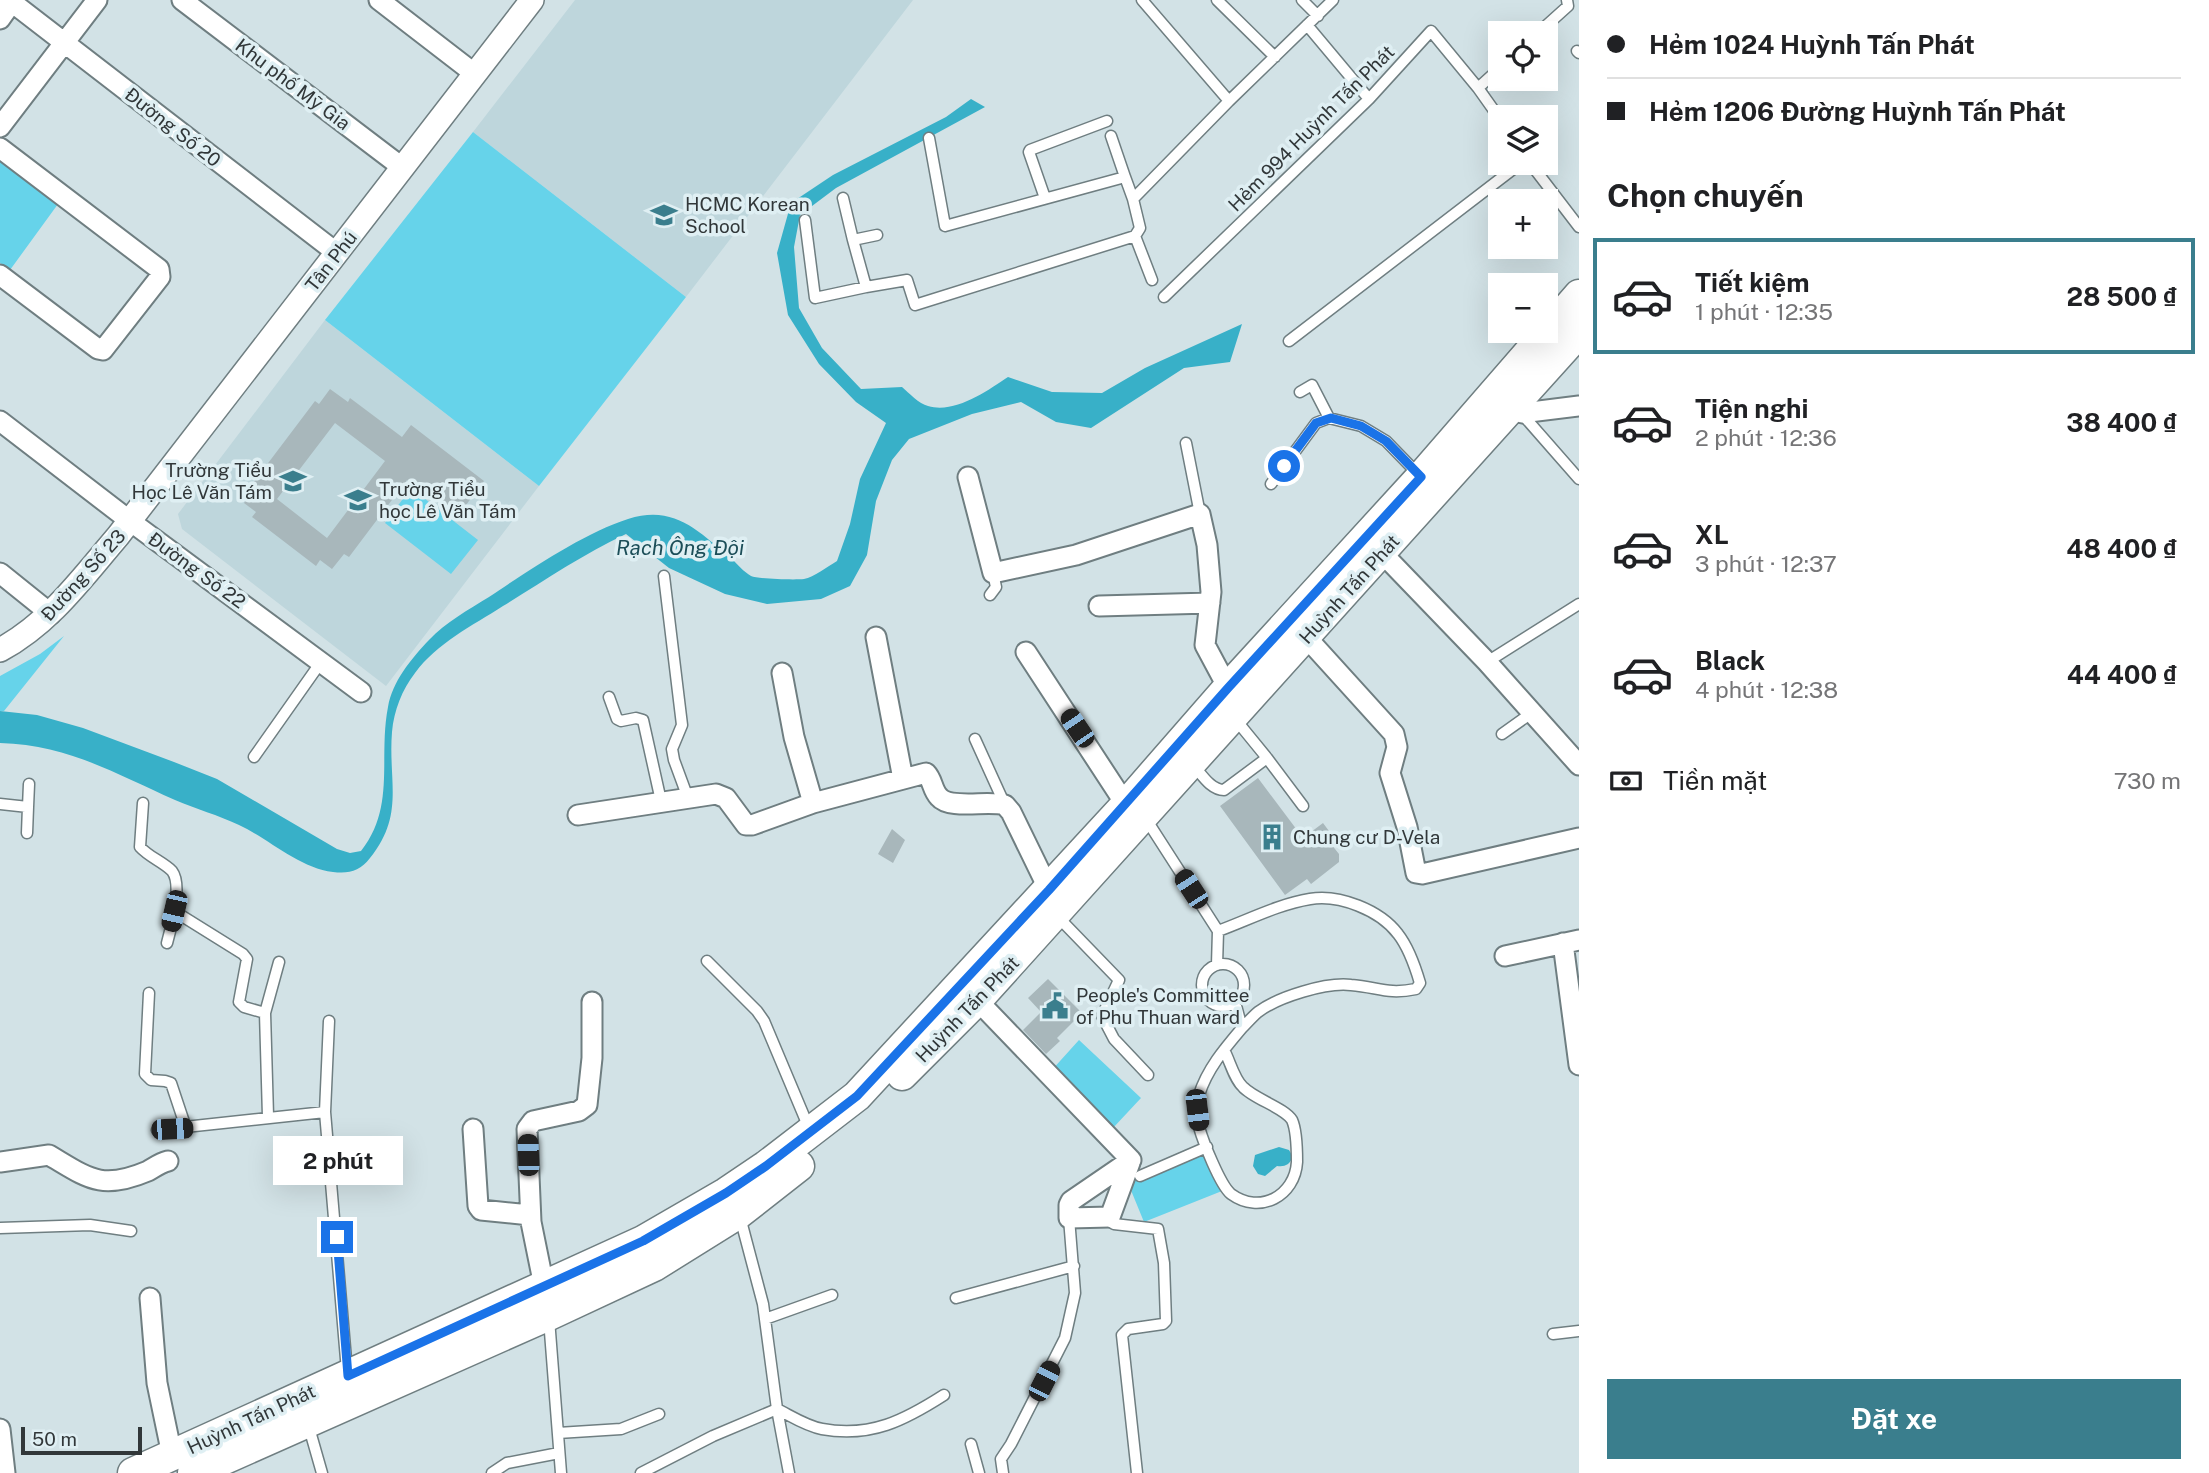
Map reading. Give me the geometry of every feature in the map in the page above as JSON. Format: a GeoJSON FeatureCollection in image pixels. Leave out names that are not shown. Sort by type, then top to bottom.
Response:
{"type":"FeatureCollection","features":[{"type":"Feature","properties":{"kind":"main road","name":"Huỳnh Tấn Phát"},"geometry":{"type":"LineString","coordinates":[[182,1464],[547,1301],[654,1265],[739,1213],[859,1118],[1048,901],[1135,810],[1297,629],[1421,477],[1512,402],[1579,295]]}},
{"type":"Feature","properties":{"kind":"main road","name":"Huỳnh Tấn Phát"},"geometry":{"type":"LineString","coordinates":[[1297,629],[1382,553],[1512,402],[1579,332]]}},
{"type":"Feature","properties":{"kind":"main road","name":"Huỳnh Tấn Phát"},"geometry":{"type":"LineString","coordinates":[[1135,810],[1191,763],[1231,702]]}},
{"type":"Feature","properties":{"kind":"main road","name":"Huỳnh Tấn Phát"},"geometry":{"type":"LineString","coordinates":[[547,1301],[766,1166],[857,1096],[969,992]]}},
{"type":"Feature","properties":{"kind":"main road","name":"Huỳnh Tấn Phát"},"geometry":{"type":"LineString","coordinates":[[133,1473],[182,1464],[307,1421],[352,1387]]}},
{"type":"Feature","properties":{"kind":"street"},"geometry":{"type":"LineString","coordinates":[[0,127],[97,0]]}},
{"type":"Feature","properties":{"kind":"street","name":"Khu phố Mỹ Gia"},"geometry":{"type":"LineString","coordinates":[[182,0],[403,168]]}},
{"type":"Feature","properties":{"kind":"street"},"geometry":{"type":"LineString","coordinates":[[379,0],[475,74]]}},
{"type":"Feature","properties":{"kind":"street","name":"Tân Phú"},"geometry":{"type":"LineString","coordinates":[[130,521],[532,0]]}},
{"type":"Feature","properties":{"kind":"street"},"geometry":{"type":"LineString","coordinates":[[0,19],[11,1]]}},
{"type":"Feature","properties":{"kind":"street","name":"Đường Số 20"},"geometry":{"type":"LineString","coordinates":[[11,1],[337,253]]}},
{"type":"Feature","properties":{"kind":"street"},"geometry":{"type":"LineString","coordinates":[[0,148],[159,268],[160,277],[103,350],[98,349],[0,275]]}},
{"type":"Feature","properties":{"kind":"street"},"geometry":{"type":"LineString","coordinates":[[1512,402],[1579,406]]}},
{"type":"Feature","properties":{"kind":"street","name":"Đường Số 22"},"geometry":{"type":"LineString","coordinates":[[0,421],[361,692]]}},
{"type":"Feature","properties":{"kind":"street"},"geometry":{"type":"LineString","coordinates":[[968,477],[993,573],[1076,555],[1200,514],[1207,545],[1210,603],[1205,645],[1231,702]]}},
{"type":"Feature","properties":{"kind":"street","name":"Đường Số 23"},"geometry":{"type":"LineString","coordinates":[[0,650],[51,614],[130,521]]}},
{"type":"Feature","properties":{"kind":"street"},"geometry":{"type":"LineString","coordinates":[[1382,553],[1487,662],[1579,765]]}},
{"type":"Feature","properties":{"kind":"street"},"geometry":{"type":"LineString","coordinates":[[0,573],[51,614]]}},
{"type":"Feature","properties":{"kind":"street"},"geometry":{"type":"LineString","coordinates":[[1099,606],[1210,603]]}},
{"type":"Feature","properties":{"kind":"street"},"geometry":{"type":"LineString","coordinates":[[1297,629],[1394,734],[1397,747],[1391,764],[1391,780],[1407,827],[1416,873],[1422,874],[1579,838]]}},
{"type":"Feature","properties":{"kind":"street"},"geometry":{"type":"LineString","coordinates":[[876,637],[903,779]]}},
{"type":"Feature","properties":{"kind":"street"},"geometry":{"type":"LineString","coordinates":[[1026,652],[1135,810]]}},
{"type":"Feature","properties":{"kind":"street"},"geometry":{"type":"LineString","coordinates":[[782,673],[794,737],[813,803]]}},
{"type":"Feature","properties":{"kind":"street"},"geometry":{"type":"LineString","coordinates":[[578,815],[688,797],[722,796],[746,825],[813,803],[926,773],[936,794],[947,803],[1005,805],[1011,812],[1048,901]]}},
{"type":"Feature","properties":{"kind":"street"},"geometry":{"type":"LineString","coordinates":[[1505,956],[1571,942],[1579,1065]]}},
{"type":"Feature","properties":{"kind":"street"},"geometry":{"type":"LineString","coordinates":[[969,992],[1136,1168]]}},
{"type":"Feature","properties":{"kind":"street"},"geometry":{"type":"LineString","coordinates":[[547,1301],[530,1215],[527,1129],[533,1121],[579,1111],[587,1105],[592,1058],[592,1002]]}},
{"type":"Feature","properties":{"kind":"street"},"geometry":{"type":"LineString","coordinates":[[472,1129],[478,1206],[481,1210],[530,1215]]}},
{"type":"Feature","properties":{"kind":"street"},"geometry":{"type":"LineString","coordinates":[[0,1162],[49,1155],[66,1167],[91,1179],[105,1182],[147,1171],[168,1161]]}},
{"type":"Feature","properties":{"kind":"street"},"geometry":{"type":"LineString","coordinates":[[1136,1168],[1110,1217],[1069,1219],[1071,1202],[1136,1168]]}},
{"type":"Feature","properties":{"kind":"street"},"geometry":{"type":"LineString","coordinates":[[150,1298],[157,1383],[182,1464]]}},
{"type":"Feature","properties":{"kind":"street"},"geometry":{"type":"LineString","coordinates":[[0,1429],[5,1473]]}},
{"type":"Feature","properties":{"kind":"lane"},"geometry":{"type":"LineString","coordinates":[[1142,0],[1229,101]]}},
{"type":"Feature","properties":{"kind":"lane"},"geometry":{"type":"LineString","coordinates":[[1217,0],[1275,57]]}},
{"type":"Feature","properties":{"kind":"lane"},"geometry":{"type":"LineString","coordinates":[[1302,0],[1318,16]]}},
{"type":"Feature","properties":{"kind":"lane"},"geometry":{"type":"LineString","coordinates":[[1133,199],[1333,0]]}},
{"type":"Feature","properties":{"kind":"lane"},"geometry":{"type":"LineString","coordinates":[[1551,21],[1568,6],[1567,0]]}},
{"type":"Feature","properties":{"kind":"lane"},"geometry":{"type":"LineString","coordinates":[[1307,25],[1369,99]]}},
{"type":"Feature","properties":{"kind":"lane","name":"Hẻm 994 Huỳnh Tấn Phát"},"geometry":{"type":"LineString","coordinates":[[1164,297],[1369,99],[1431,31],[1490,105]]}},
{"type":"Feature","properties":{"kind":"lane"},"geometry":{"type":"LineString","coordinates":[[1478,88],[1488,79]]}},
{"type":"Feature","properties":{"kind":"lane"},"geometry":{"type":"LineString","coordinates":[[1045,198],[1028,152],[1030,149],[1107,121]]}},
{"type":"Feature","properties":{"kind":"lane"},"geometry":{"type":"LineString","coordinates":[[805,219],[815,298],[907,280],[915,304],[921,304],[1135,236],[1140,228],[1111,136]]}},
{"type":"Feature","properties":{"kind":"lane"},"geometry":{"type":"LineString","coordinates":[[929,138],[945,226],[991,216],[1045,198],[1125,177]]}},
{"type":"Feature","properties":{"kind":"lane"},"geometry":{"type":"LineString","coordinates":[[1289,341],[1505,175]]}},
{"type":"Feature","properties":{"kind":"lane"},"geometry":{"type":"LineString","coordinates":[[1539,175],[1579,227]]}},
{"type":"Feature","properties":{"kind":"lane"},"geometry":{"type":"LineString","coordinates":[[843,198],[866,287]]}},
{"type":"Feature","properties":{"kind":"lane"},"geometry":{"type":"LineString","coordinates":[[853,240],[877,235]]}},
{"type":"Feature","properties":{"kind":"lane"},"geometry":{"type":"LineString","coordinates":[[1135,236],[1152,280]]}},
{"type":"Feature","properties":{"kind":"lane"},"geometry":{"type":"LineString","coordinates":[[1300,392],[1312,385],[1329,418]]}},
{"type":"Feature","properties":{"kind":"lane"},"geometry":{"type":"LineString","coordinates":[[1512,402],[1579,479]]}},
{"type":"Feature","properties":{"kind":"lane"},"geometry":{"type":"LineString","coordinates":[[1271,484],[1316,423],[1329,418],[1361,426],[1386,441],[1421,477]]}},
{"type":"Feature","properties":{"kind":"lane"},"geometry":{"type":"LineString","coordinates":[[1186,443],[1200,514]]}},
{"type":"Feature","properties":{"kind":"lane"},"geometry":{"type":"LineString","coordinates":[[990,594],[996,587],[993,573]]}},
{"type":"Feature","properties":{"kind":"lane"},"geometry":{"type":"LineString","coordinates":[[664,576],[682,725],[672,749],[688,797]]}},
{"type":"Feature","properties":{"kind":"lane"},"geometry":{"type":"LineString","coordinates":[[1487,662],[1579,604]]}},
{"type":"Feature","properties":{"kind":"lane"},"geometry":{"type":"LineString","coordinates":[[254,757],[321,662]]}},
{"type":"Feature","properties":{"kind":"lane"},"geometry":{"type":"LineString","coordinates":[[609,696],[617,719],[643,720],[661,801]]}},
{"type":"Feature","properties":{"kind":"lane"},"geometry":{"type":"LineString","coordinates":[[1231,702],[1267,758],[1303,806]]}},
{"type":"Feature","properties":{"kind":"lane"},"geometry":{"type":"LineString","coordinates":[[1502,734],[1533,712]]}},
{"type":"Feature","properties":{"kind":"lane"},"geometry":{"type":"LineString","coordinates":[[975,738],[1005,805]]}},
{"type":"Feature","properties":{"kind":"lane"},"geometry":{"type":"LineString","coordinates":[[1191,763],[1214,788],[1224,790],[1267,758]]}},
{"type":"Feature","properties":{"kind":"lane"},"geometry":{"type":"LineString","coordinates":[[27,833],[29,784]]}},
{"type":"Feature","properties":{"kind":"lane"},"geometry":{"type":"LineString","coordinates":[[143,803],[140,847],[172,872],[176,885],[167,943]]}},
{"type":"Feature","properties":{"kind":"lane"},"geometry":{"type":"LineString","coordinates":[[0,804],[28,807]]}},
{"type":"Feature","properties":{"kind":"lane"},"geometry":{"type":"LineString","coordinates":[[1135,810],[1218,931],[1217,965]]}},
{"type":"Feature","properties":{"kind":"lane"},"geometry":{"type":"LineString","coordinates":[[1218,931],[1311,899],[1339,898],[1370,912],[1397,932],[1414,962],[1420,983],[1416,989],[1396,993],[1350,984],[1300,992],[1259,1011],[1224,1049],[1208,1073],[1199,1096],[1199,1128],[1224,1186],[1233,1195],[1264,1203],[1290,1186],[1296,1173],[1297,1150],[1292,1120],[1240,1085],[1224,1049]]}},
{"type":"Feature","properties":{"kind":"lane"},"geometry":{"type":"LineString","coordinates":[[1048,901],[1119,980],[1102,1016],[1114,1039],[1148,1075]]}},
{"type":"Feature","properties":{"kind":"lane"},"geometry":{"type":"LineString","coordinates":[[174,911],[243,954],[247,959],[239,1002],[244,1007],[265,1013]]}},
{"type":"Feature","properties":{"kind":"lane"},"geometry":{"type":"LineString","coordinates":[[707,961],[764,1021],[810,1132]]}},
{"type":"Feature","properties":{"kind":"lane"},"geometry":{"type":"LineString","coordinates":[[268,1116],[265,1013],[279,962]]}},
{"type":"Feature","properties":{"kind":"lane"},"geometry":{"type":"LineString","coordinates":[[1217,965],[1231,966],[1242,976],[1243,991],[1235,1002],[1221,1006],[1210,1001],[1204,993],[1205,975],[1217,965]]}},
{"type":"Feature","properties":{"kind":"lane"},"geometry":{"type":"LineString","coordinates":[[149,993],[145,1074],[151,1080],[170,1083],[186,1128]]}},
{"type":"Feature","properties":{"kind":"lane"},"geometry":{"type":"LineString","coordinates":[[1235,1002],[1242,1028]]}},
{"type":"Feature","properties":{"kind":"lane"},"geometry":{"type":"LineString","coordinates":[[329,1021],[325,1112],[352,1387]]}},
{"type":"Feature","properties":{"kind":"lane"},"geometry":{"type":"LineString","coordinates":[[157,1129],[325,1112]]}},
{"type":"Feature","properties":{"kind":"lane"},"geometry":{"type":"LineString","coordinates":[[1136,1168],[1207,1147]]}},
{"type":"Feature","properties":{"kind":"lane"},"geometry":{"type":"LineString","coordinates":[[739,1213],[765,1319],[789,1473]]}},
{"type":"Feature","properties":{"kind":"lane"},"geometry":{"type":"LineString","coordinates":[[1110,1217],[1109,1221],[1114,1224],[1158,1229],[1164,1263],[1166,1321],[1163,1324],[1128,1329],[1122,1335],[1137,1473]]}},
{"type":"Feature","properties":{"kind":"lane"},"geometry":{"type":"LineString","coordinates":[[1003,1473],[1000,1459],[1011,1444],[1065,1338],[1076,1293],[1069,1219]]}},
{"type":"Feature","properties":{"kind":"lane"},"geometry":{"type":"LineString","coordinates":[[0,1228],[90,1226],[131,1231]]}},
{"type":"Feature","properties":{"kind":"lane"},"geometry":{"type":"LineString","coordinates":[[956,1298],[1074,1266]]}},
{"type":"Feature","properties":{"kind":"lane"},"geometry":{"type":"LineString","coordinates":[[765,1319],[832,1295]]}},
{"type":"Feature","properties":{"kind":"lane"},"geometry":{"type":"LineString","coordinates":[[547,1301],[561,1473]]}},
{"type":"Feature","properties":{"kind":"lane"},"geometry":{"type":"LineString","coordinates":[[1553,1334],[1579,1331]]}},
{"type":"Feature","properties":{"kind":"lane"},"geometry":{"type":"LineString","coordinates":[[641,1473],[713,1436],[777,1409],[821,1429],[874,1429],[894,1424],[944,1395]]}},
{"type":"Feature","properties":{"kind":"lane"},"geometry":{"type":"LineString","coordinates":[[558,1433],[621,1429],[659,1414]]}},
{"type":"Feature","properties":{"kind":"lane"},"geometry":{"type":"LineString","coordinates":[[307,1421],[322,1473]]}},
{"type":"Feature","properties":{"kind":"lane"},"geometry":{"type":"LineString","coordinates":[[971,1444],[979,1473]]}},
{"type":"Feature","properties":{"kind":"lane"},"geometry":{"type":"LineString","coordinates":[[492,1473],[507,1463],[559,1453]]}},
{"type":"Feature","properties":{"kind":"shaded area","name":"HCMC Korean School"},"geometry":{"type":"Polygon","coordinates":[[[575,0],[913,0],[686,297],[473,132],[575,0]]]}},
{"type":"Feature","properties":{"kind":"shaded area"},"geometry":{"type":"Polygon","coordinates":[[[473,132],[686,297],[539,486],[325,320],[473,132]]]}},
{"type":"Feature","properties":{"kind":"shaded area"},"geometry":{"type":"Polygon","coordinates":[[[0,160],[58,204],[10,270],[0,263],[0,160]]]}},
{"type":"Feature","properties":{"kind":"shaded area","name":"Trường Tiểu học Lê Văn Tám"},"geometry":{"type":"Polygon","coordinates":[[[325,320],[539,486],[386,686],[182,529],[178,514],[325,320]]]}},
{"type":"Feature","properties":{"kind":"shaded area"},"geometry":{"type":"Polygon","coordinates":[[[411,488],[478,540],[451,574],[385,523],[411,488]]]}},
{"type":"Feature","properties":{"kind":"shaded area"},"geometry":{"type":"Polygon","coordinates":[[[64,636],[4,711],[0,711],[0,676],[40,654],[64,636]]]}},
{"type":"Feature","properties":{"kind":"shaded area"},"geometry":{"type":"Polygon","coordinates":[[[1079,1040],[1141,1098],[1113,1128],[1051,1071],[1079,1040]]]}},
{"type":"Feature","properties":{"kind":"shaded area"},"geometry":{"type":"Polygon","coordinates":[[[1206,1151],[1222,1191],[1144,1222],[1128,1183],[1206,1151]]]}},
{"type":"Feature","properties":{"kind":"water","name":"Rạch Ông Đội"},"geometry":{"type":"Polygon","coordinates":[[[971,99],[985,107],[836,188],[800,215],[794,247],[799,308],[822,348],[861,389],[902,387],[921,403],[938,408],[970,400],[1008,377],[1052,392],[1102,393],[1145,368],[1242,324],[1230,362],[1184,368],[1091,428],[1056,422],[1021,402],[972,414],[909,439],[892,460],[876,501],[867,555],[850,586],[821,599],[767,604],[725,594],[669,568],[626,534],[579,559],[456,636],[424,662],[415,673],[399,701],[393,724],[393,797],[388,827],[370,858],[354,871],[333,872],[308,865],[239,825],[90,762],[47,749],[0,743],[0,711],[37,715],[83,728],[217,779],[337,849],[350,853],[361,851],[379,817],[384,782],[388,707],[403,671],[422,647],[443,628],[557,554],[611,525],[644,515],[659,515],[672,518],[696,530],[751,576],[804,579],[837,561],[850,524],[860,479],[886,423],[856,402],[819,364],[788,315],[777,253],[791,203],[833,175],[946,117],[971,99]]]}},
{"type":"Feature","properties":{"kind":"water"},"geometry":{"type":"Polygon","coordinates":[[[1279,1147],[1289,1150],[1293,1157],[1290,1162],[1285,1166],[1277,1166],[1265,1176],[1258,1174],[1253,1166],[1255,1155],[1279,1147]]]}},
{"type":"Feature","properties":{"kind":"building"},"geometry":{"type":"Polygon","coordinates":[[[330,389],[348,402],[350,398],[402,437],[411,425],[484,481],[457,517],[407,480],[349,557],[344,554],[332,569],[320,560],[316,566],[252,517],[256,512],[244,503],[257,486],[253,483],[315,401],[319,404],[330,389]],[[335,423],[277,499],[327,538],[385,461],[335,423]]]}},
{"type":"Feature","properties":{"kind":"building","name":"Chung cư D-Vela"},"geometry":{"type":"Polygon","coordinates":[[[1258,778],[1303,838],[1323,823],[1332,835],[1327,839],[1339,854],[1339,862],[1311,884],[1307,879],[1285,895],[1220,806],[1258,778]]]}},
{"type":"Feature","properties":{"kind":"building"},"geometry":{"type":"Polygon","coordinates":[[[892,829],[905,840],[893,863],[878,854],[892,829]]]}},
{"type":"Feature","properties":{"kind":"building","name":"People's Committee of Phu Thuan ward"},"geometry":{"type":"Polygon","coordinates":[[[1048,979],[1082,1013],[1057,1038],[1060,1041],[1046,1054],[1023,1030],[1041,1012],[1028,998],[1048,979]]]}},
{"type":"Feature","properties":{"kind":"place","name":"HCMC Korean School"},"geometry":{"type":"Point","coordinates":[664,215]}},
{"type":"Feature","properties":{"kind":"place","name":"Trường Tiểu Học Lê Văn Tám"},"geometry":{"type":"Point","coordinates":[293,481]}},
{"type":"Feature","properties":{"kind":"place","name":"Trường Tiểu học Lê Văn Tám"},"geometry":{"type":"Point","coordinates":[358,500]}},
{"type":"Feature","properties":{"kind":"place","name":"Chung cư D-Vela"},"geometry":{"type":"Point","coordinates":[1272,837]}},
{"type":"Feature","properties":{"kind":"place","name":"People's Committee of Phu Thuan ward"},"geometry":{"type":"Point","coordinates":[1055,1006]}},
{"type":"Feature","properties":{"kind":"route"},"geometry":{"type":"LineString","coordinates":[[337,1237],[348,1376],[643,1241],[726,1193],[766,1166],[857,1096],[1049,890],[1228,688],[1421,477],[1386,441],[1361,426],[1331,418],[1316,423],[1284,466]]}}]}
